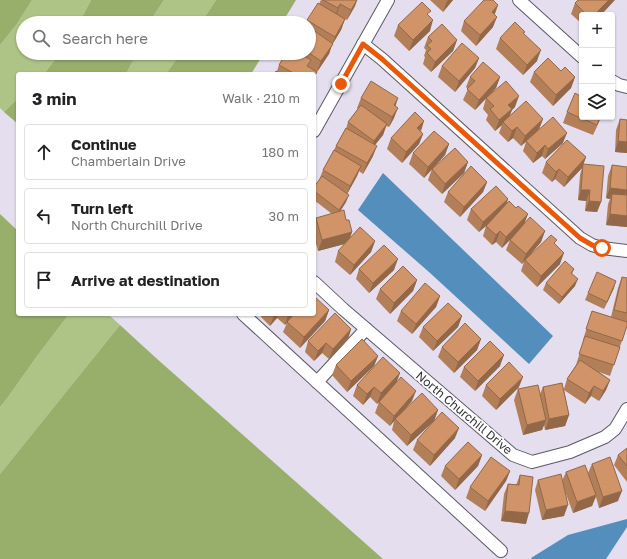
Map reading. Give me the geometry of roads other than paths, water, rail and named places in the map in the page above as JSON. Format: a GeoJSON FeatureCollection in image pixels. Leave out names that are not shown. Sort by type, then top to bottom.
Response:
{"type":"FeatureCollection","features":[{"type":"Feature","properties":{"kind":"street"},"geometry":{"type":"LineString","coordinates":[[316,127],[388,0]]}},
{"type":"Feature","properties":{"kind":"street"},"geometry":{"type":"LineString","coordinates":[[520,0],[579,54]]}},
{"type":"Feature","properties":{"kind":"street"},"geometry":{"type":"LineString","coordinates":[[363,44],[382,59],[580,238],[592,245],[602,248],[627,251]]}},
{"type":"Feature","properties":{"kind":"street"},"geometry":{"type":"LineString","coordinates":[[615,83],[627,87]]}},
{"type":"Feature","properties":{"kind":"street","name":"North Churchill Drive"},"geometry":{"type":"LineString","coordinates":[[316,284],[366,329],[513,455],[532,462],[570,452],[605,438],[615,429],[627,409]]}},
{"type":"Feature","properties":{"kind":"street"},"geometry":{"type":"LineString","coordinates":[[245,316],[501,551]]}},
{"type":"Feature","properties":{"kind":"street"},"geometry":{"type":"LineString","coordinates":[[317,382],[366,329]]}},
{"type":"Feature","properties":{"kind":"water"},"geometry":{"type":"Polygon","coordinates":[[[383,173],[553,336],[529,364],[429,272],[358,210],[383,173]]]}},
{"type":"Feature","properties":{"kind":"water"},"geometry":{"type":"Polygon","coordinates":[[[627,519],[627,527],[606,559],[531,558],[568,535],[627,519]]]}}]}
